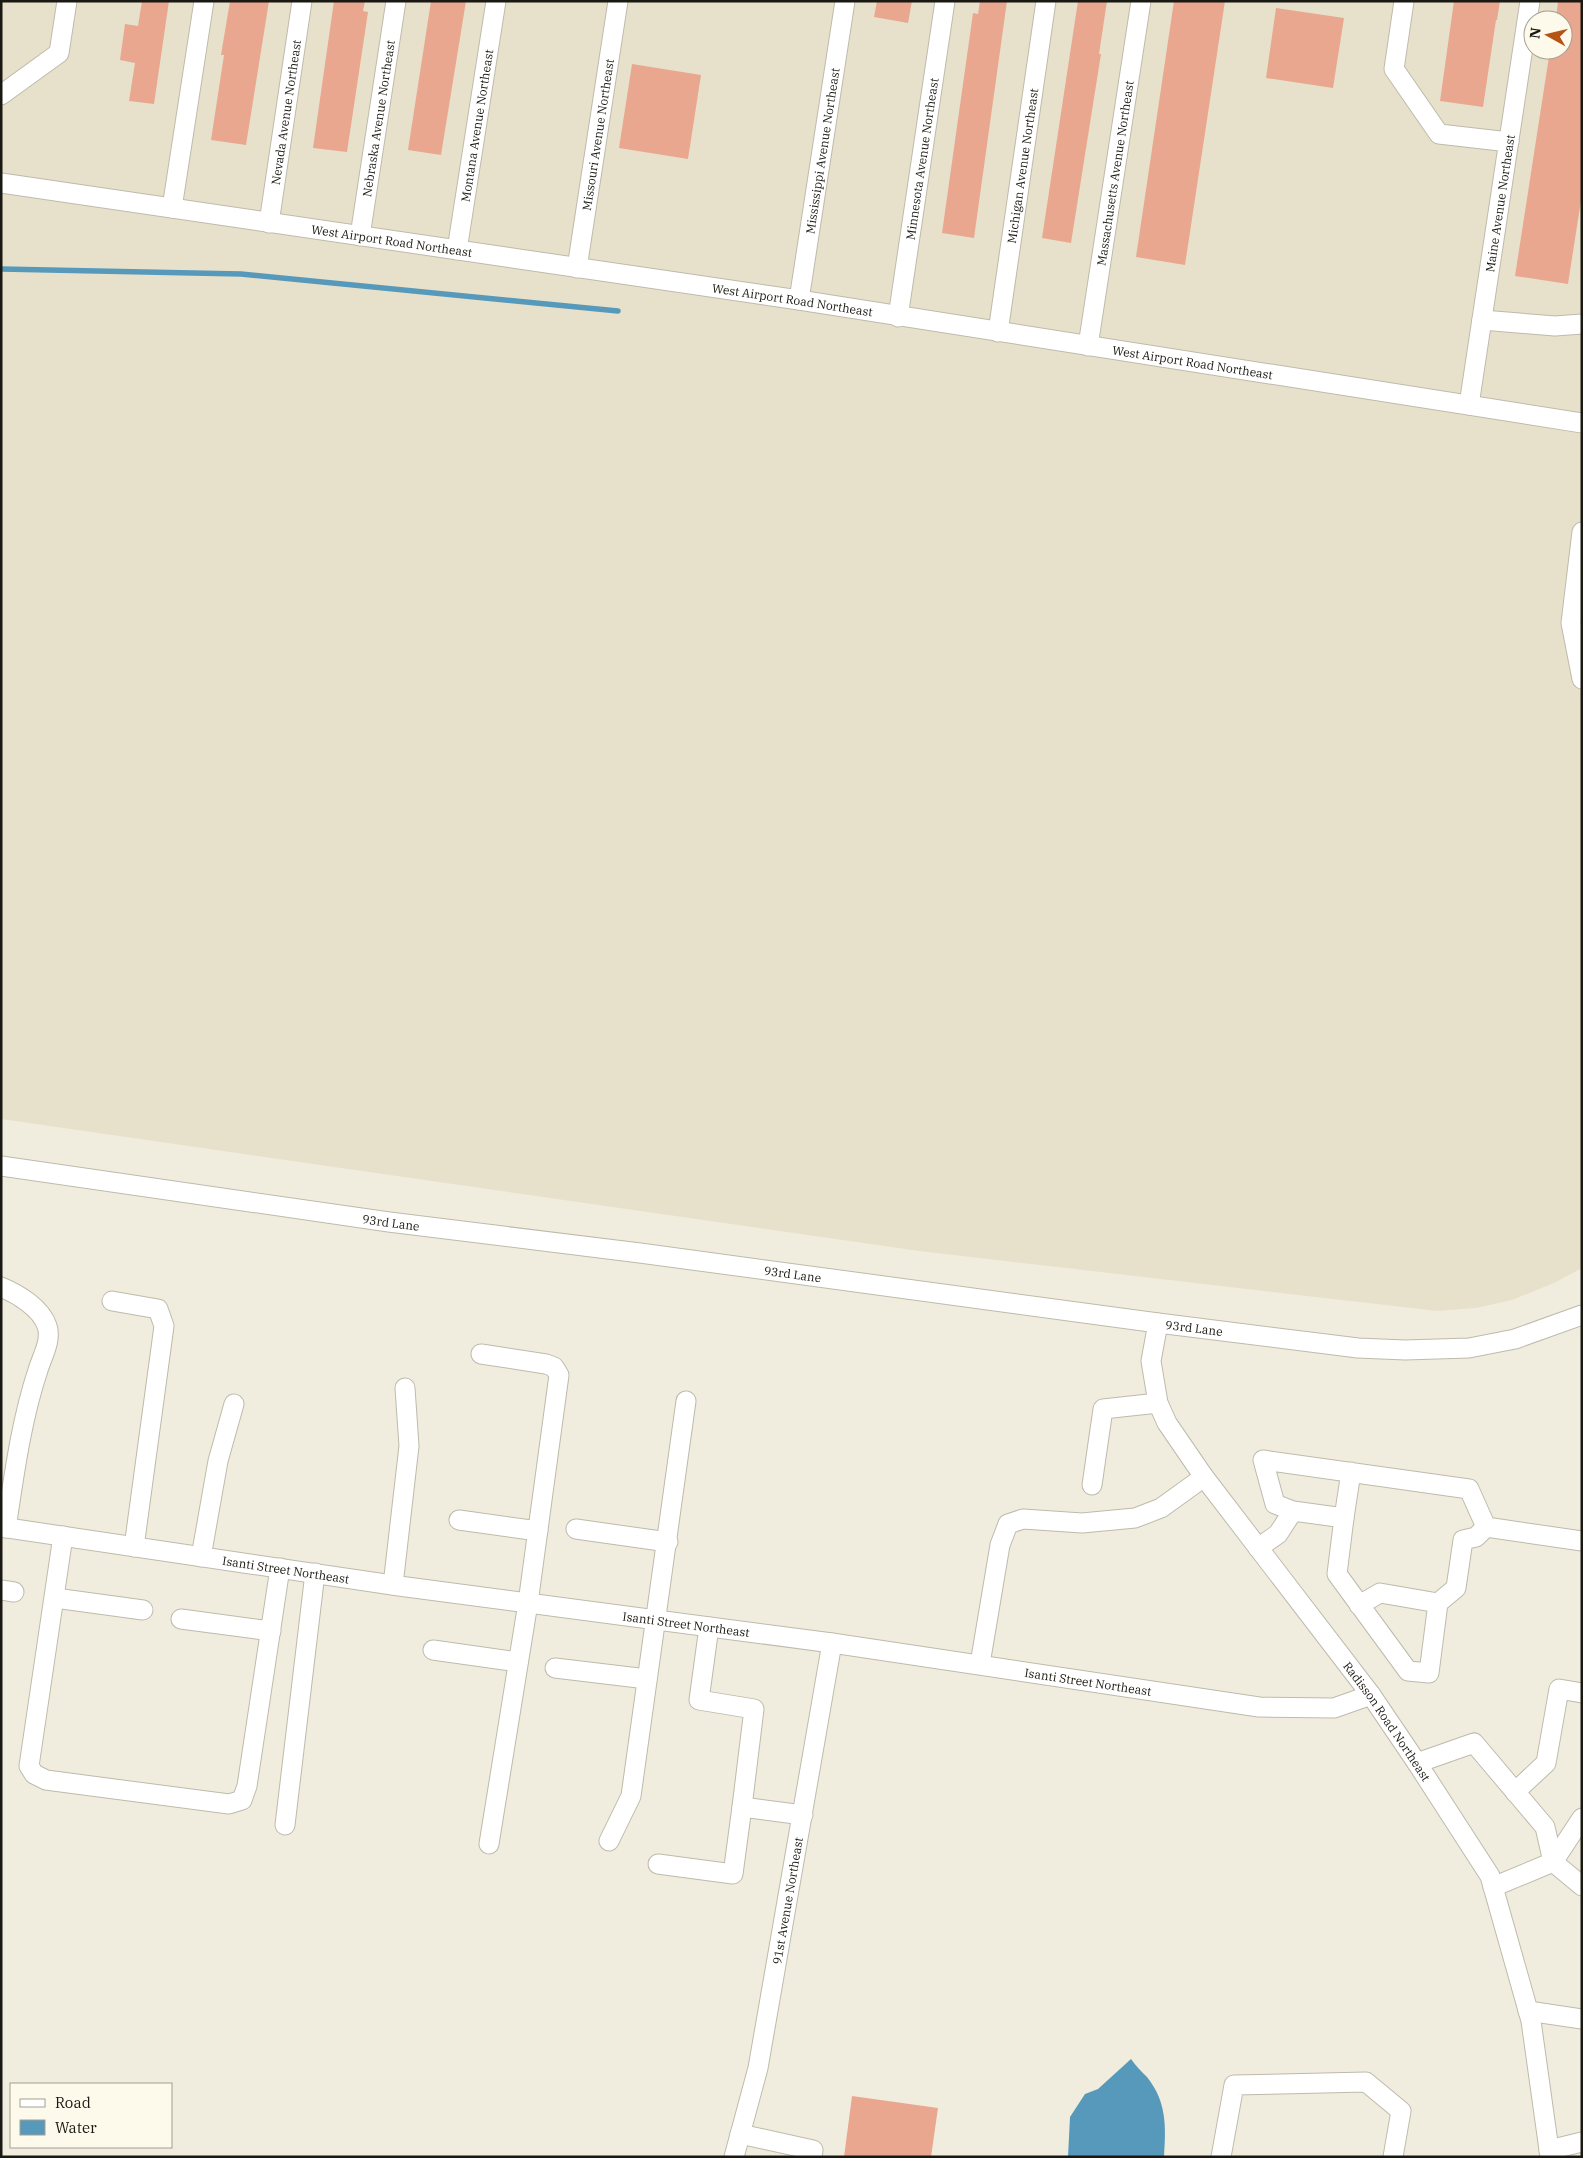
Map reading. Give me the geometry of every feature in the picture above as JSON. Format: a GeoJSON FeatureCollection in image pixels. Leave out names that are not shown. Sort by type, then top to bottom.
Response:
{"type":"FeatureCollection","features":[{"type":"Feature","properties":{"kind":"street"},"geometry":{"type":"LineString","coordinates":[[1,95],[59,53],[67,1]]}},
{"type":"Feature","properties":{"kind":"street"},"geometry":{"type":"LineString","coordinates":[[172,208],[204,1]]}},
{"type":"Feature","properties":{"kind":"street","name":"Nevada Avenue Northeast"},"geometry":{"type":"LineString","coordinates":[[269,222],[302,1]]}},
{"type":"Feature","properties":{"kind":"street","name":"Nebraska Avenue Northeast"},"geometry":{"type":"LineString","coordinates":[[360,236],[396,1]]}},
{"type":"Feature","properties":{"kind":"street","name":"Montana Avenue Northeast"},"geometry":{"type":"LineString","coordinates":[[457,250],[496,1]]}},
{"type":"Feature","properties":{"kind":"street","name":"Missouri Avenue Northeast"},"geometry":{"type":"LineString","coordinates":[[577,268],[618,1]]}},
{"type":"Feature","properties":{"kind":"street","name":"Mississippi Avenue Northeast"},"geometry":{"type":"LineString","coordinates":[[799,300],[845,1]]}},
{"type":"Feature","properties":{"kind":"street","name":"Minnesota Avenue Northeast"},"geometry":{"type":"LineString","coordinates":[[898,316],[945,1]]}},
{"type":"Feature","properties":{"kind":"street","name":"Michigan Avenue Northeast"},"geometry":{"type":"LineString","coordinates":[[998,332],[1046,1]]}},
{"type":"Feature","properties":{"kind":"street","name":"Massachusetts Avenue Northeast"},"geometry":{"type":"LineString","coordinates":[[1088,346],[1141,1]]}},
{"type":"Feature","properties":{"kind":"street"},"geometry":{"type":"LineString","coordinates":[[1404,1],[1394,69],[1439,134],[1509,142]]}},
{"type":"Feature","properties":{"kind":"street","name":"Maine Avenue Northeast"},"geometry":{"type":"LineString","coordinates":[[1469,405],[1530,1]]}},
{"type":"Feature","properties":{"kind":"street","name":"West Airport Road Northeast"},"geometry":{"type":"LineString","coordinates":[[1,183],[799,300],[1582,423]]}},
{"type":"Feature","properties":{"kind":"street"},"geometry":{"type":"LineString","coordinates":[[1482,320],[1555,326],[1582,324]]}},
{"type":"Feature","properties":{"kind":"street"},"geometry":{"type":"LineString","coordinates":[[1582,532],[1571,623],[1582,679]]}},
{"type":"Feature","properties":{"kind":"street","name":"93rd Lane"},"geometry":{"type":"LineString","coordinates":[[1,1166],[389,1222],[640,1253],[1358,1348],[1405,1350],[1469,1348],[1515,1339],[1582,1315]]}},
{"type":"Feature","properties":{"kind":"street"},"geometry":{"type":"LineString","coordinates":[[1,1288],[14,1293],[35,1309],[47,1326],[48,1341],[35,1377],[3,1528]]}},
{"type":"Feature","properties":{"kind":"street"},"geometry":{"type":"LineString","coordinates":[[112,1301],[158,1310],[164,1326],[134,1547]]}},
{"type":"Feature","properties":{"kind":"street","name":"Radisson Road Northeast"},"geometry":{"type":"LineString","coordinates":[[1158,1323],[1152,1360],[1158,1403],[1168,1422],[1204,1477],[1371,1695],[1490,1876],[1528,2011],[1550,2153]]}},
{"type":"Feature","properties":{"kind":"street"},"geometry":{"type":"LineString","coordinates":[[481,1354],[546,1364],[554,1367],[560,1375],[528,1603],[489,1844]]}},
{"type":"Feature","properties":{"kind":"street"},"geometry":{"type":"LineString","coordinates":[[393,1585],[409,1446],[405,1388]]}},
{"type":"Feature","properties":{"kind":"street"},"geometry":{"type":"LineString","coordinates":[[609,1841],[631,1796],[655,1620],[668,1542],[686,1401]]}},
{"type":"Feature","properties":{"kind":"street"},"geometry":{"type":"LineString","coordinates":[[1092,1485],[1103,1409],[1158,1403]]}},
{"type":"Feature","properties":{"kind":"street"},"geometry":{"type":"LineString","coordinates":[[201,1557],[218,1461],[234,1404]]}},
{"type":"Feature","properties":{"kind":"street"},"geometry":{"type":"LineString","coordinates":[[1344,1518],[1293,1511],[1276,1504],[1263,1460],[1469,1489],[1486,1527]]}},
{"type":"Feature","properties":{"kind":"street"},"geometry":{"type":"LineString","coordinates":[[1351,1472],[1337,1574],[1408,1671],[1429,1674],[1438,1603],[1456,1588],[1463,1540],[1476,1537],[1486,1527]]}},
{"type":"Feature","properties":{"kind":"street"},"geometry":{"type":"LineString","coordinates":[[980,1664],[1000,1545],[1008,1524],[1023,1519],[1082,1523],[1135,1518],[1160,1508],[1204,1477]]}},
{"type":"Feature","properties":{"kind":"street"},"geometry":{"type":"LineString","coordinates":[[1258,1548],[1278,1534],[1293,1511]]}},
{"type":"Feature","properties":{"kind":"street"},"geometry":{"type":"LineString","coordinates":[[459,1520],[538,1531]]}},
{"type":"Feature","properties":{"kind":"street"},"geometry":{"type":"LineString","coordinates":[[1486,1527],[1582,1541]]}},
{"type":"Feature","properties":{"kind":"street","name":"Isanti Street Northeast"},"geometry":{"type":"LineString","coordinates":[[3,1528],[393,1585],[980,1664],[1259,1707],[1334,1708],[1371,1695]]}},
{"type":"Feature","properties":{"kind":"street"},"geometry":{"type":"LineString","coordinates":[[576,1529],[668,1542]]}},
{"type":"Feature","properties":{"kind":"street"},"geometry":{"type":"LineString","coordinates":[[63,1536],[29,1766],[34,1774],[46,1780],[229,1804],[242,1800],[247,1786],[280,1568]]}},
{"type":"Feature","properties":{"kind":"street"},"geometry":{"type":"LineString","coordinates":[[285,1825],[315,1573]]}},
{"type":"Feature","properties":{"kind":"street"},"geometry":{"type":"LineString","coordinates":[[1360,1605],[1380,1593],[1438,1603]]}},
{"type":"Feature","properties":{"kind":"street"},"geometry":{"type":"LineString","coordinates":[[55,1598],[143,1610]]}},
{"type":"Feature","properties":{"kind":"street"},"geometry":{"type":"LineString","coordinates":[[181,1619],[271,1631]]}},
{"type":"Feature","properties":{"kind":"street"},"geometry":{"type":"LineString","coordinates":[[658,1864],[733,1874],[754,1709],[699,1700],[710,1627]]}},
{"type":"Feature","properties":{"kind":"street","name":"91st Avenue Northeast"},"geometry":{"type":"LineString","coordinates":[[734,2157],[758,2068],[832,1643]]}},
{"type":"Feature","properties":{"kind":"street"},"geometry":{"type":"LineString","coordinates":[[433,1650],[518,1662]]}},
{"type":"Feature","properties":{"kind":"street"},"geometry":{"type":"LineString","coordinates":[[555,1668],[647,1679]]}},
{"type":"Feature","properties":{"kind":"street"},"geometry":{"type":"LineString","coordinates":[[1515,1792],[1546,1763],[1559,1689],[1581,1689]]}},
{"type":"Feature","properties":{"kind":"street"},"geometry":{"type":"LineString","coordinates":[[1417,1763],[1474,1743],[1544,1827],[1553,1862],[1582,1886]]}},
{"type":"Feature","properties":{"kind":"street"},"geometry":{"type":"LineString","coordinates":[[742,1807],[803,1815]]}},
{"type":"Feature","properties":{"kind":"street"},"geometry":{"type":"LineString","coordinates":[[1493,1887],[1553,1862],[1582,1818]]}},
{"type":"Feature","properties":{"kind":"street"},"geometry":{"type":"LineString","coordinates":[[1528,2011],[1582,2019]]}},
{"type":"Feature","properties":{"kind":"street"},"geometry":{"type":"LineString","coordinates":[[1220,2157],[1234,2085],[1366,2082],[1401,2111],[1394,2157]]}},
{"type":"Feature","properties":{"kind":"street"},"geometry":{"type":"LineString","coordinates":[[740,2134],[813,2150],[812,2157]]}},
{"type":"Feature","properties":{"kind":"street"},"geometry":{"type":"LineString","coordinates":[[1550,2153],[1582,2142]]}},
{"type":"Feature","properties":{"kind":"shaded area"},"geometry":{"type":"Polygon","coordinates":[[[1,1],[1582,1],[1582,1268],[1554,1283],[1512,1300],[1476,1308],[1437,1311],[919,1251],[1,1119],[1,1]]]}},
{"type":"Feature","properties":{"kind":"water"},"geometry":{"type":"Polygon","coordinates":[[[1131,2059],[1154,2086],[1162,2105],[1165,2125],[1164,2157],[1068,2157],[1070,2117],[1085,2094],[1098,2089],[1131,2059]]]}},
{"type":"Feature","properties":{"kind":"building"},"geometry":{"type":"Polygon","coordinates":[[[142,1],[169,1],[154,104],[129,101],[135,63],[120,60],[125,24],[138,26],[142,1]]]}},
{"type":"Feature","properties":{"kind":"building"},"geometry":{"type":"Polygon","coordinates":[[[230,1],[269,1],[246,145],[211,140],[224,55],[221,55],[230,1]]]}},
{"type":"Feature","properties":{"kind":"building"},"geometry":{"type":"Polygon","coordinates":[[[334,1],[365,1],[363,11],[368,12],[347,152],[313,148],[334,1]]]}},
{"type":"Feature","properties":{"kind":"building"},"geometry":{"type":"Polygon","coordinates":[[[431,1],[466,1],[441,155],[408,150],[431,1]]]}},
{"type":"Feature","properties":{"kind":"building"},"geometry":{"type":"Polygon","coordinates":[[[877,1],[912,1],[908,23],[874,17],[877,1]]]}},
{"type":"Feature","properties":{"kind":"building"},"geometry":{"type":"Polygon","coordinates":[[[980,1],[1007,1],[974,238],[942,233],[973,13],[978,14],[980,1]]]}},
{"type":"Feature","properties":{"kind":"building"},"geometry":{"type":"Polygon","coordinates":[[[1078,1],[1107,1],[1099,54],[1101,54],[1071,243],[1042,238],[1078,1]]]}},
{"type":"Feature","properties":{"kind":"building"},"geometry":{"type":"Polygon","coordinates":[[[1174,1],[1225,1],[1185,265],[1136,257],[1174,1]]]}},
{"type":"Feature","properties":{"kind":"building"},"geometry":{"type":"Polygon","coordinates":[[[1454,1],[1500,1],[1483,107],[1440,101],[1454,1]]]}},
{"type":"Feature","properties":{"kind":"building"},"geometry":{"type":"Polygon","coordinates":[[[1558,1],[1582,1],[1582,194],[1568,284],[1515,276],[1548,60],[1573,60],[1573,10],[1557,10],[1558,1]]]}},
{"type":"Feature","properties":{"kind":"building"},"geometry":{"type":"Polygon","coordinates":[[[1276,8],[1344,18],[1333,88],[1266,78],[1276,8]]]}},
{"type":"Feature","properties":{"kind":"building"},"geometry":{"type":"Polygon","coordinates":[[[632,64],[701,75],[688,159],[619,148],[632,64]]]}},
{"type":"Feature","properties":{"kind":"building"},"geometry":{"type":"Polygon","coordinates":[[[852,2096],[938,2108],[931,2157],[844,2157],[852,2096]]]}},
{"type":"Feature","properties":{"kind":"waterway"},"geometry":{"type":"LineString","coordinates":[[1,269],[241,274],[618,311]]}}]}
